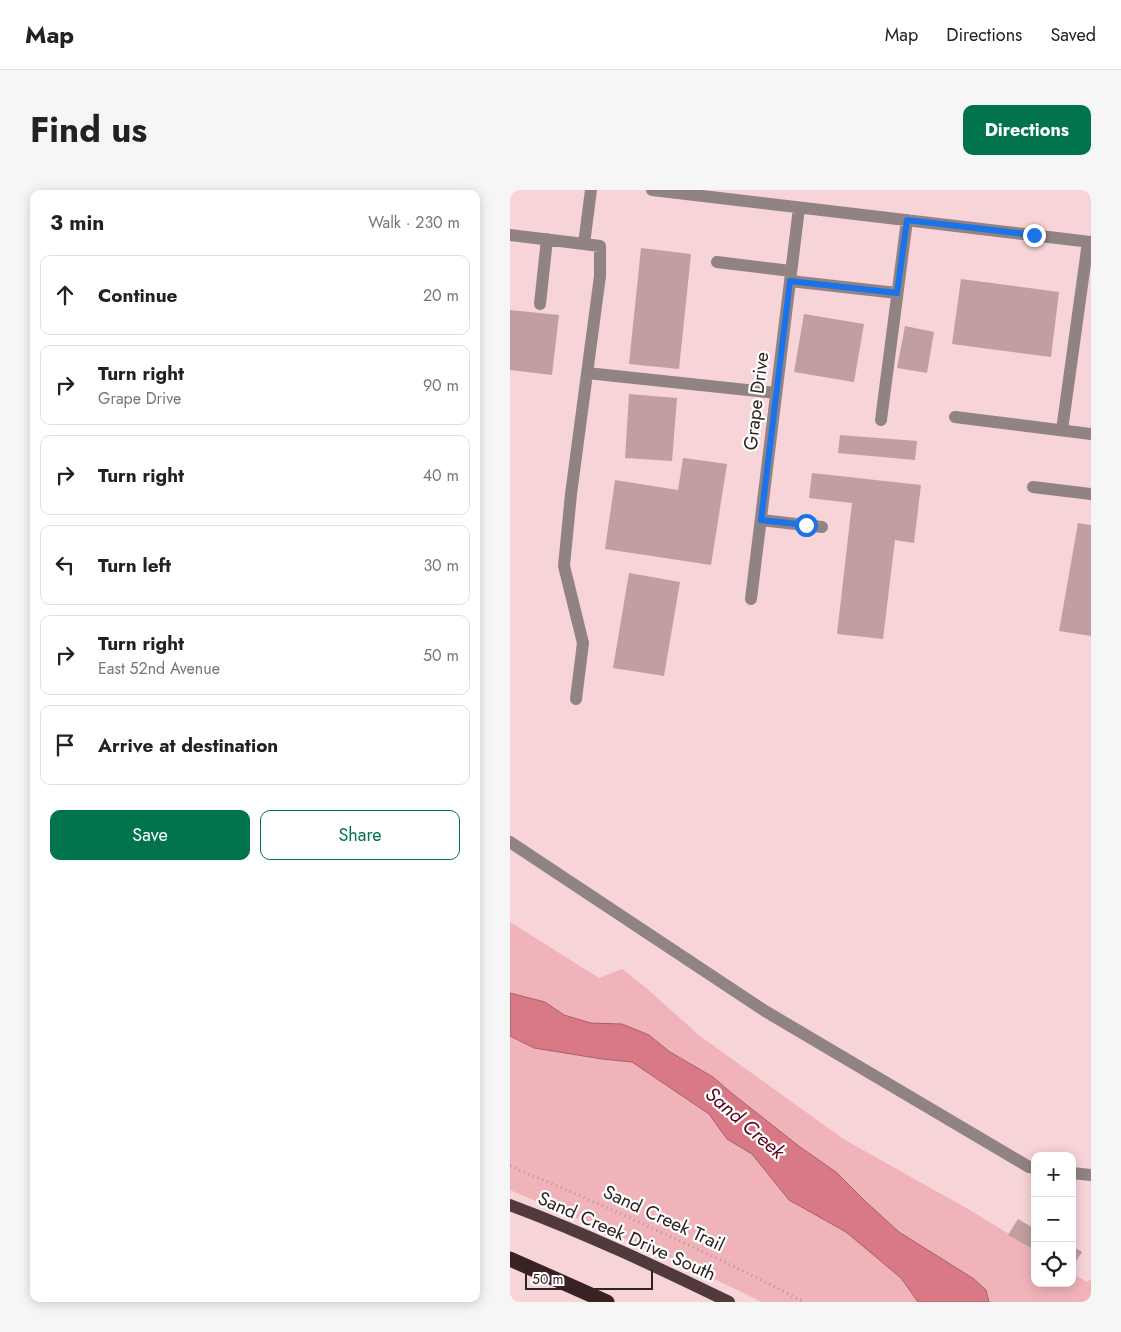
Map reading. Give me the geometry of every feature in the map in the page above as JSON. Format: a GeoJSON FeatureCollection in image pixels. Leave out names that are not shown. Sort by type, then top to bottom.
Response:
{"type":"FeatureCollection","features":[{"type":"Feature","properties":{"kind":"highway"},"geometry":{"type":"LineString","coordinates":[[510,1259],[607,1302]]}},
{"type":"Feature","properties":{"kind":"main road","name":"Sand Creek Drive South"},"geometry":{"type":"LineString","coordinates":[[510,1205],[552,1221],[729,1302]]}},
{"type":"Feature","properties":{"kind":"street"},"geometry":{"type":"LineString","coordinates":[[584,244],[590,190]]}},
{"type":"Feature","properties":{"kind":"street"},"geometry":{"type":"LineString","coordinates":[[652,190],[1089,242],[1062,430]]}},
{"type":"Feature","properties":{"kind":"street","name":"Grape Drive"},"geometry":{"type":"LineString","coordinates":[[751,600],[799,208]]}},
{"type":"Feature","properties":{"kind":"street"},"geometry":{"type":"LineString","coordinates":[[880,420],[907,220]]}},
{"type":"Feature","properties":{"kind":"street"},"geometry":{"type":"LineString","coordinates":[[510,235],[600,246],[600,276],[571,494],[564,566],[583,643],[576,699]]}},
{"type":"Feature","properties":{"kind":"street"},"geometry":{"type":"LineString","coordinates":[[540,304],[547,239]]}},
{"type":"Feature","properties":{"kind":"street"},"geometry":{"type":"LineString","coordinates":[[717,262],[897,293]]}},
{"type":"Feature","properties":{"kind":"street"},"geometry":{"type":"LineString","coordinates":[[587,373],[776,394]]}},
{"type":"Feature","properties":{"kind":"street"},"geometry":{"type":"LineString","coordinates":[[955,417],[1091,434]]}},
{"type":"Feature","properties":{"kind":"street"},"geometry":{"type":"LineString","coordinates":[[1033,487],[1091,494]]}},
{"type":"Feature","properties":{"kind":"street"},"geometry":{"type":"LineString","coordinates":[[761,520],[822,527]]}},
{"type":"Feature","properties":{"kind":"street"},"geometry":{"type":"LineString","coordinates":[[510,842],[765,1010],[1031,1167]]}},
{"type":"Feature","properties":{"kind":"street"},"geometry":{"type":"LineString","coordinates":[[1076,1173],[1091,1175]]}},
{"type":"Feature","properties":{"kind":"path","name":"Sand Creek Trail"},"geometry":{"type":"LineString","coordinates":[[510,1166],[608,1207],[732,1264],[804,1302]]}},
{"type":"Feature","properties":{"kind":"shaded area"},"geometry":{"type":"Polygon","coordinates":[[[510,922],[599,978],[622,969],[700,1036],[845,1140],[968,1209],[1031,1248],[1031,1287],[1076,1287],[1076,1275],[1087,1282],[1091,1279],[1091,1302],[989,1302],[986,1290],[974,1279],[899,1232],[836,1172],[800,1147],[713,1077],[670,1052],[649,1035],[622,1024],[591,1023],[564,1015],[545,1002],[510,993],[510,922]]]}},
{"type":"Feature","properties":{"kind":"shaded area"},"geometry":{"type":"Polygon","coordinates":[[[510,1036],[534,1048],[632,1062],[709,1114],[727,1139],[752,1154],[789,1200],[846,1232],[901,1278],[918,1302],[762,1302],[673,1259],[510,1190],[510,1036]]]}},
{"type":"Feature","properties":{"kind":"water","name":"Sand Creek"},"geometry":{"type":"Polygon","coordinates":[[[510,993],[545,1002],[564,1015],[591,1023],[622,1024],[649,1035],[670,1052],[713,1077],[800,1147],[836,1172],[899,1232],[974,1279],[986,1290],[989,1302],[918,1302],[901,1278],[846,1232],[789,1200],[752,1154],[727,1139],[709,1114],[632,1062],[534,1048],[510,1036],[510,993]]]}},
{"type":"Feature","properties":{"kind":"building"},"geometry":{"type":"Polygon","coordinates":[[[641,248],[691,254],[679,369],[629,364],[641,248]]]}},
{"type":"Feature","properties":{"kind":"building"},"geometry":{"type":"Polygon","coordinates":[[[961,279],[1059,292],[1051,357],[952,344],[961,279]]]}},
{"type":"Feature","properties":{"kind":"building"},"geometry":{"type":"Polygon","coordinates":[[[510,310],[559,315],[552,375],[510,370],[510,310]]]}},
{"type":"Feature","properties":{"kind":"building"},"geometry":{"type":"Polygon","coordinates":[[[804,314],[864,324],[854,382],[794,372],[804,314]]]}},
{"type":"Feature","properties":{"kind":"building"},"geometry":{"type":"Polygon","coordinates":[[[905,326],[934,332],[927,373],[897,368],[905,326]]]}},
{"type":"Feature","properties":{"kind":"building"},"geometry":{"type":"Polygon","coordinates":[[[629,394],[677,398],[672,461],[625,458],[629,394]]]}},
{"type":"Feature","properties":{"kind":"building"},"geometry":{"type":"Polygon","coordinates":[[[840,435],[917,441],[915,460],[838,453],[840,435]]]}},
{"type":"Feature","properties":{"kind":"building"},"geometry":{"type":"Polygon","coordinates":[[[683,458],[727,464],[711,565],[605,549],[615,480],[678,490],[683,458]]]}},
{"type":"Feature","properties":{"kind":"building"},"geometry":{"type":"Polygon","coordinates":[[[812,473],[921,485],[914,543],[895,540],[883,639],[837,634],[852,503],[809,498],[812,473]]]}},
{"type":"Feature","properties":{"kind":"building"},"geometry":{"type":"Polygon","coordinates":[[[1078,523],[1091,525],[1091,636],[1059,631],[1078,523]]]}},
{"type":"Feature","properties":{"kind":"building"},"geometry":{"type":"Polygon","coordinates":[[[629,573],[680,582],[664,676],[613,668],[629,573]]]}},
{"type":"Feature","properties":{"kind":"building"},"geometry":{"type":"Polygon","coordinates":[[[1018,1219],[1031,1227],[1031,1248],[1008,1235],[1018,1219]]]}},
{"type":"Feature","properties":{"kind":"building"},"geometry":{"type":"Polygon","coordinates":[[[1076,1248],[1082,1252],[1076,1261],[1076,1248]]]}},
{"type":"Feature","properties":{"kind":"route"},"geometry":{"type":"LineString","coordinates":[[806,525],[761,520],[790,281],[897,293],[907,220],[1034,235]]}}]}
